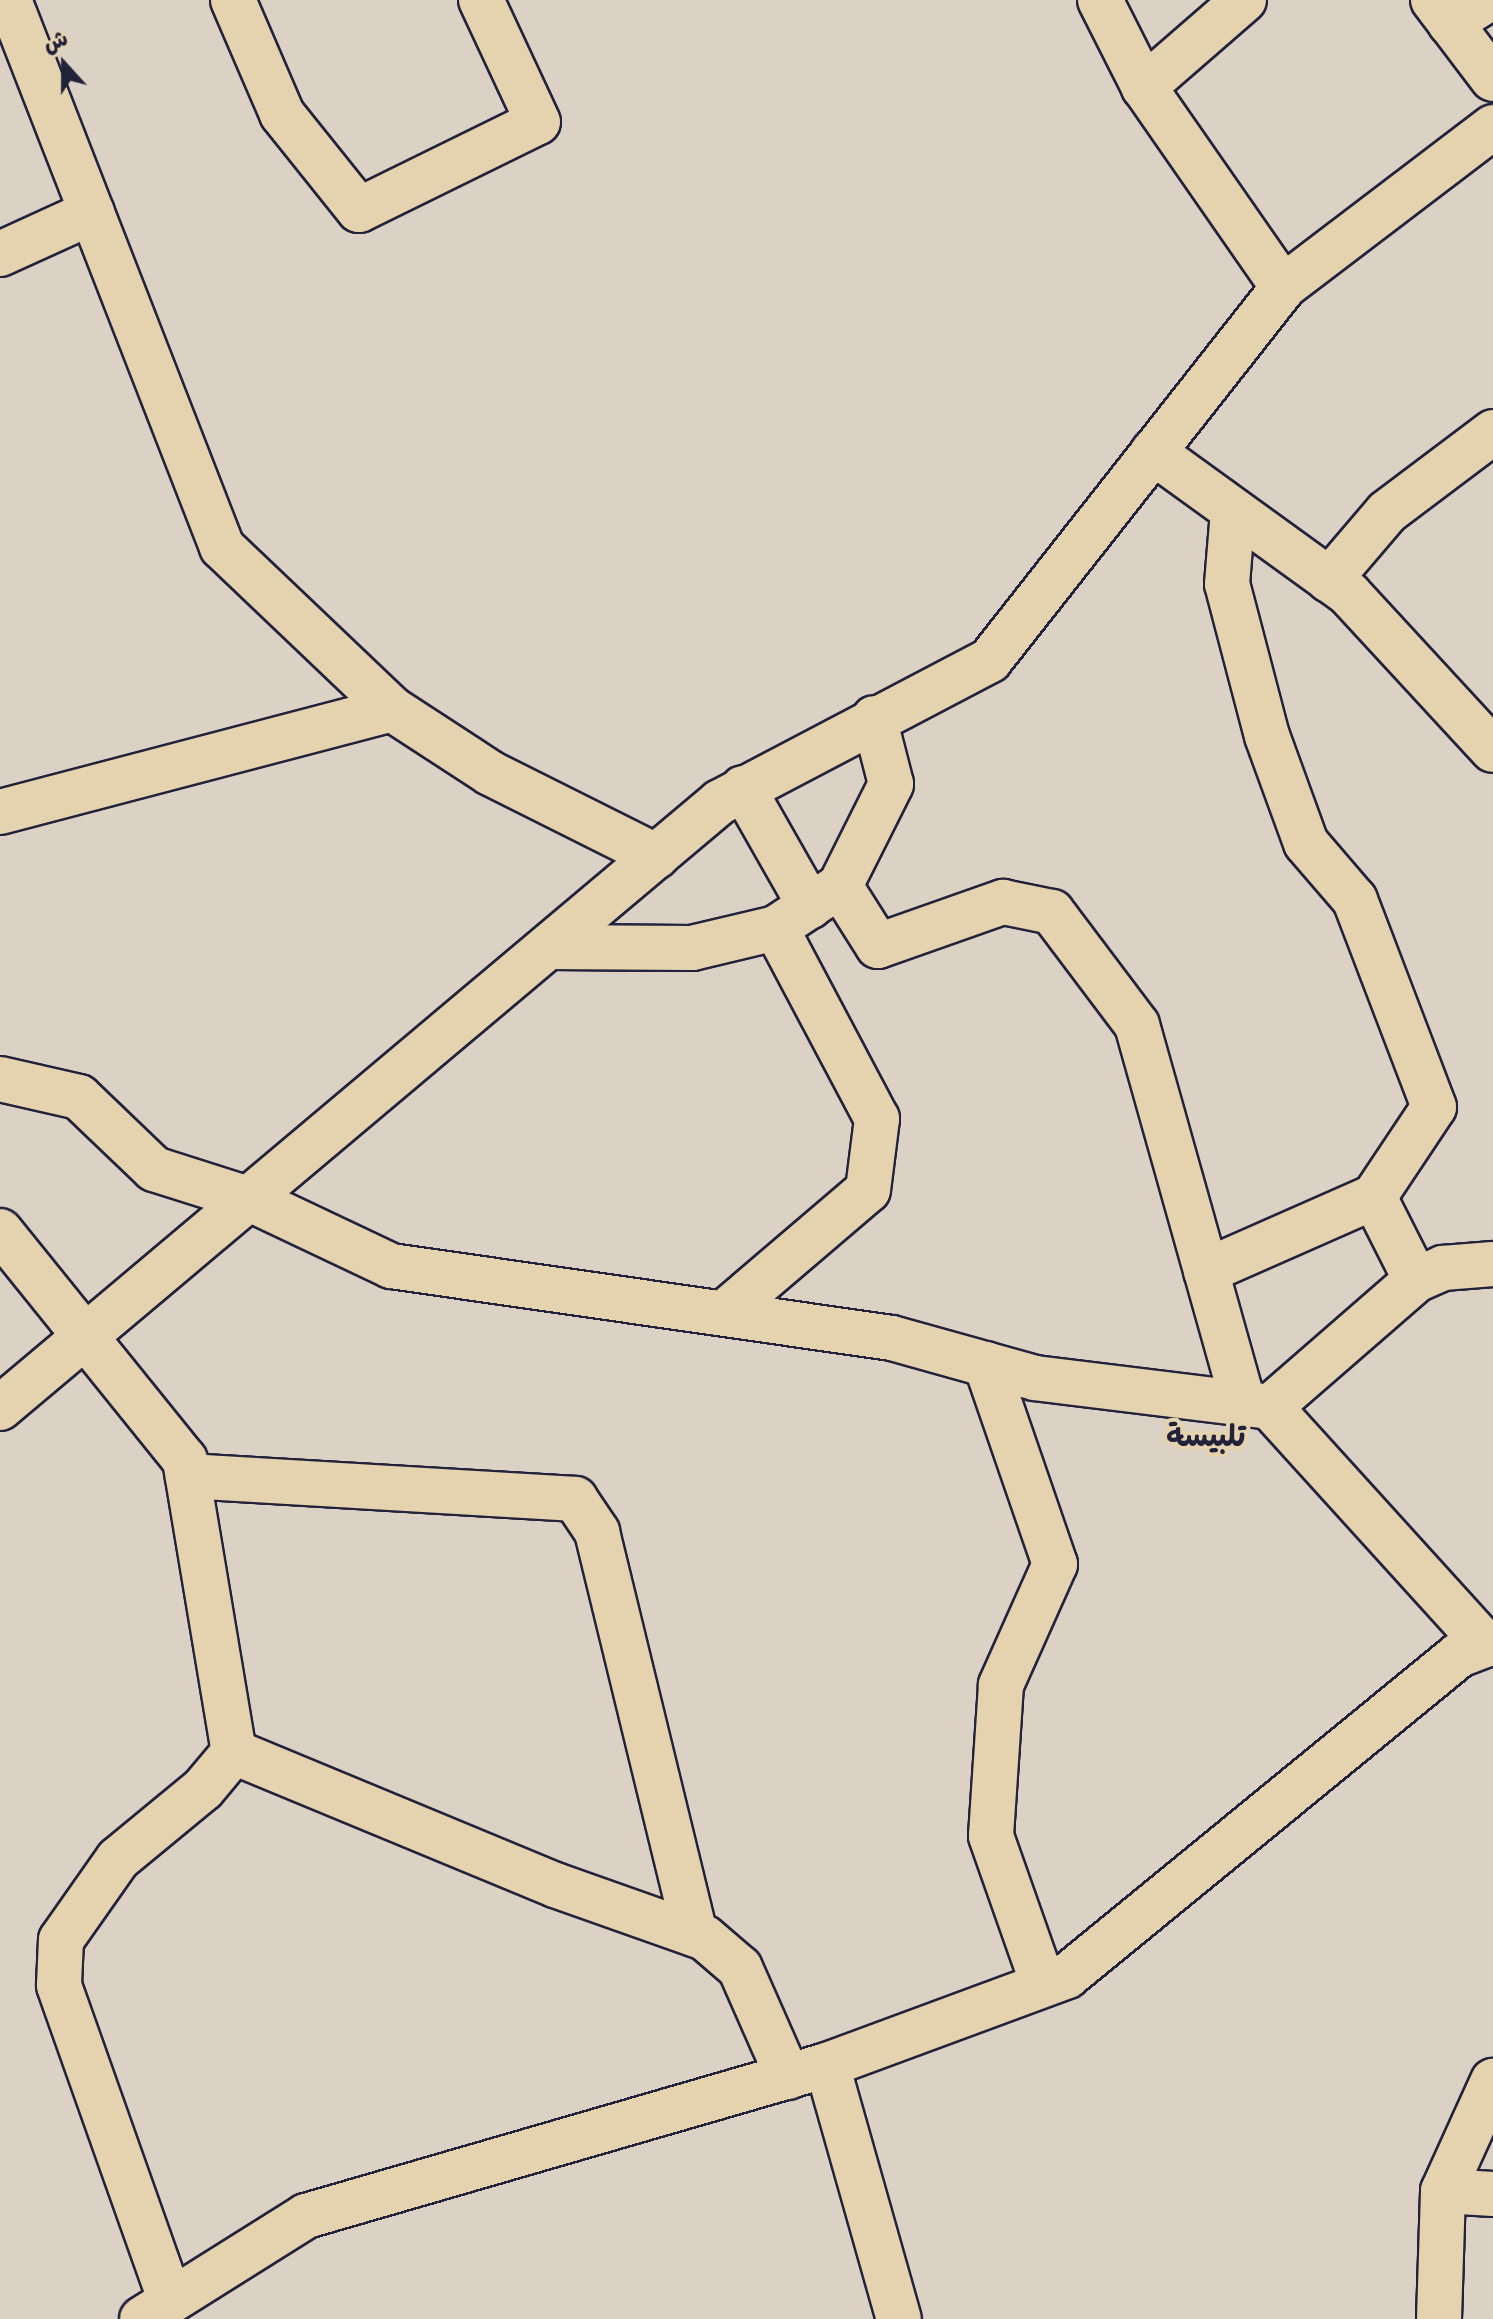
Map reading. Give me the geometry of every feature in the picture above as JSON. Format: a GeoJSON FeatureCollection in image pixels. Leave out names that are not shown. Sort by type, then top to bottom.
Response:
{"type":"FeatureCollection","features":[{"type":"Feature","properties":{"kind":"street"},"geometry":{"type":"LineString","coordinates":[[9,0],[222,547],[392,709],[490,773],[656,856]]}},
{"type":"Feature","properties":{"kind":"street"},"geometry":{"type":"LineString","coordinates":[[233,0],[282,114],[359,210],[538,122],[481,0]]}},
{"type":"Feature","properties":{"kind":"street"},"geometry":{"type":"LineString","coordinates":[[1100,0],[1144,87],[1283,287]]}},
{"type":"Feature","properties":{"kind":"street"},"geometry":{"type":"LineString","coordinates":[[1144,87],[1244,0]]}},
{"type":"Feature","properties":{"kind":"street"},"geometry":{"type":"LineString","coordinates":[[1487,0],[1441,12],[1493,79]]}},
{"type":"Feature","properties":{"kind":"street"},"geometry":{"type":"LineString","coordinates":[[0,1408],[86,1333],[252,1200],[656,856],[743,788],[990,660],[1283,287],[1493,127]]}},
{"type":"Feature","properties":{"kind":"street"},"geometry":{"type":"LineString","coordinates":[[0,254],[92,212]]}},
{"type":"Feature","properties":{"kind":"street"},"geometry":{"type":"LineString","coordinates":[[1329,580],[1387,512],[1493,432]]}},
{"type":"Feature","properties":{"kind":"street"},"geometry":{"type":"LineString","coordinates":[[1153,452],[1329,580],[1493,750]]}},
{"type":"Feature","properties":{"kind":"street"},"geometry":{"type":"LineString","coordinates":[[1206,1271],[1374,1197],[1434,1107],[1355,900],[1306,843],[1267,736],[1227,584],[1233,511]]}},
{"type":"Feature","properties":{"kind":"street"},"geometry":{"type":"LineString","coordinates":[[0,812],[392,709]]}},
{"type":"Feature","properties":{"kind":"street"},"geometry":{"type":"LineString","coordinates":[[549,947],[692,948],[809,907],[891,784],[874,718]]}},
{"type":"Feature","properties":{"kind":"street"},"geometry":{"type":"LineString","coordinates":[[724,1313],[868,1190],[877,1119],[809,907],[743,788]]}},
{"type":"Feature","properties":{"kind":"street"},"geometry":{"type":"LineString","coordinates":[[0,1231],[86,1333],[185,1460],[234,1752],[203,1789],[118,1859],[61,1940],[59,1985],[178,2304],[306,2216],[808,2071],[1067,1976],[1459,1655],[1489,1643],[1256,1404],[1206,1271],[1137,1025],[1052,912],[1003,902],[878,946],[809,907]]}},
{"type":"Feature","properties":{"kind":"street"},"geometry":{"type":"LineString","coordinates":[[0,1079],[79,1097],[154,1169],[252,1200],[391,1266],[892,1338],[1035,1378],[1256,1404],[1416,1280],[1443,1268],[1493,1264]]}},
{"type":"Feature","properties":{"kind":"street"},"geometry":{"type":"LineString","coordinates":[[1374,1197],[1416,1280]]}},
{"type":"Feature","properties":{"kind":"street"},"geometry":{"type":"LineString","coordinates":[[986,1364],[1055,1564],[1001,1685],[991,1836],[1043,1984]]}},
{"type":"Feature","properties":{"kind":"street"},"geometry":{"type":"LineString","coordinates":[[188,1476],[575,1499],[587,1510],[695,1934]]}},
{"type":"Feature","properties":{"kind":"street"},"geometry":{"type":"LineString","coordinates":[[234,1752],[695,1934],[740,1968],[808,2071],[899,2319]]}},
{"type":"Feature","properties":{"kind":"street"},"geometry":{"type":"LineString","coordinates":[[1439,2319],[1443,2191],[1493,2081]]}},
{"type":"Feature","properties":{"kind":"street"},"geometry":{"type":"LineString","coordinates":[[1443,2191],[1493,2194]]}},
{"type":"Feature","properties":{"kind":"district","name":"تلبيسة"},"geometry":{"type":"Point","coordinates":[1206,1437]}}]}
